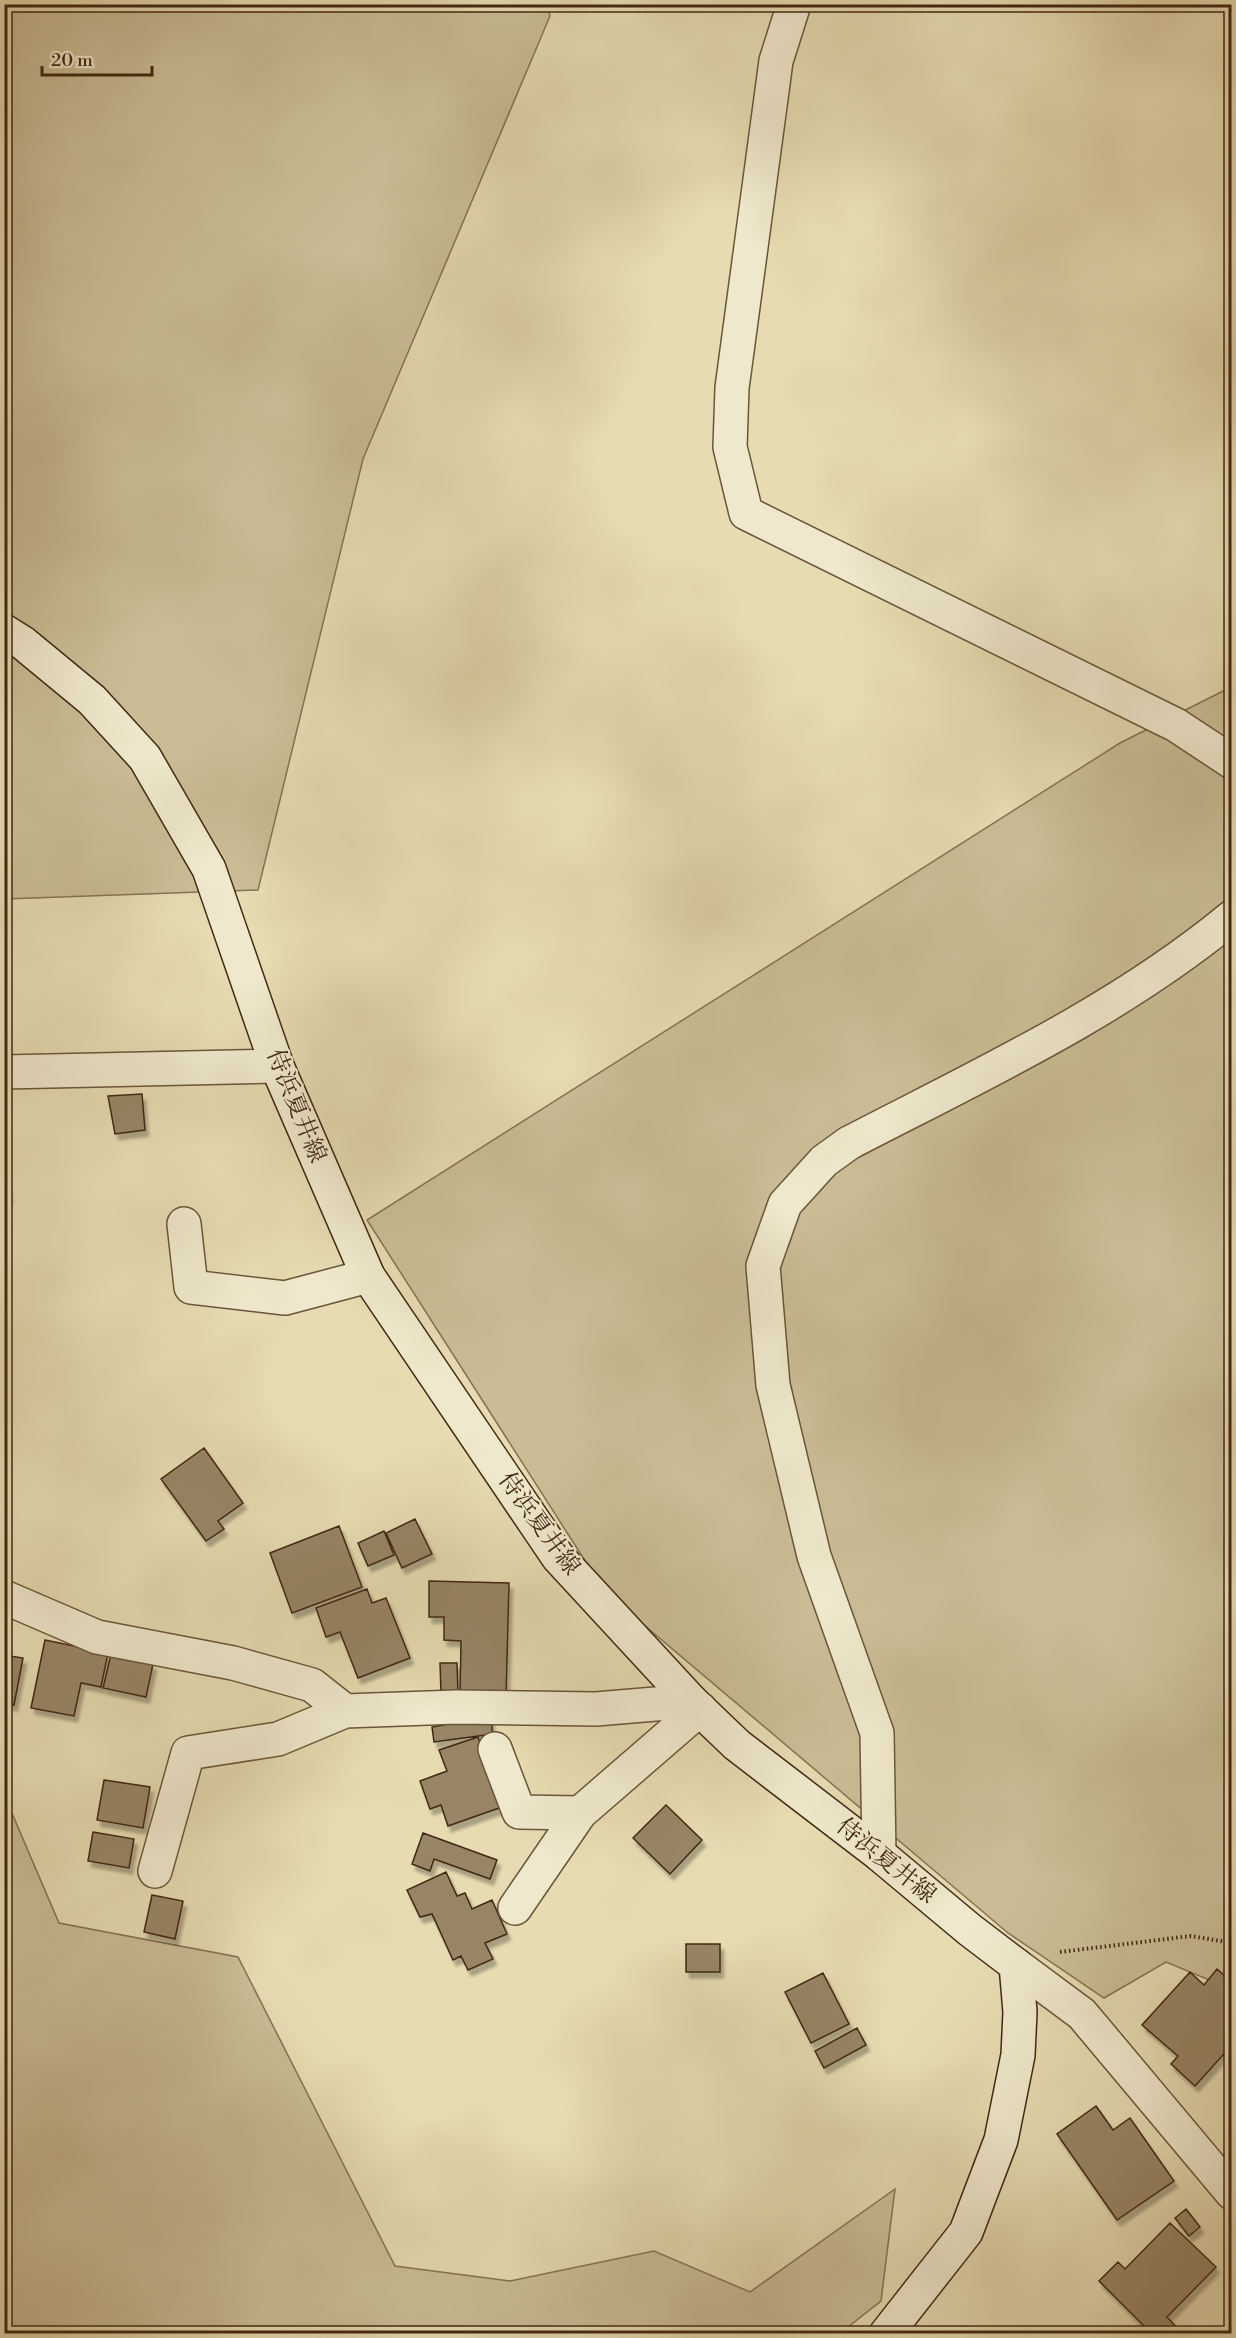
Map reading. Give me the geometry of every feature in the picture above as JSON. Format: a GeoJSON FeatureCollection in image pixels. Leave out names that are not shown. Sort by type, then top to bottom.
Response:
{"type":"FeatureCollection","features":[{"type":"Feature","properties":{"kind":"street"},"geometry":{"type":"LineString","coordinates":[[794,4],[776,61],[732,388],[730,447],[746,513],[1176,725],[1232,762]]}},
{"type":"Feature","properties":{"kind":"street","name":"侍浜夏井線"},"geometry":{"type":"LineString","coordinates":[[4,631],[23,643],[92,700],[145,758],[209,869],[277,1066],[368,1276],[558,1557],[695,1705],[737,1745],[879,1854],[970,1930],[1082,2014],[1232,2193]]}},
{"type":"Feature","properties":{"kind":"street"},"geometry":{"type":"LineString","coordinates":[[879,1854],[877,1733],[814,1556],[773,1385],[763,1266],[785,1204],[824,1161],[849,1143],[1058,1035],[1191,951],[1232,916]]}},
{"type":"Feature","properties":{"kind":"street"},"geometry":{"type":"LineString","coordinates":[[4,1072],[277,1066]]}},
{"type":"Feature","properties":{"kind":"street"},"geometry":{"type":"LineString","coordinates":[[184,1224],[191,1287],[285,1298],[368,1276]]}},
{"type":"Feature","properties":{"kind":"street"},"geometry":{"type":"LineString","coordinates":[[4,1597],[97,1637],[233,1663],[312,1685],[345,1712]]}},
{"type":"Feature","properties":{"kind":"street"},"geometry":{"type":"LineString","coordinates":[[155,1871],[188,1753],[278,1739],[345,1712],[456,1707],[596,1709],[695,1705]]}},
{"type":"Feature","properties":{"kind":"street"},"geometry":{"type":"LineString","coordinates":[[515,1908],[580,1813],[695,1705]]}},
{"type":"Feature","properties":{"kind":"street"},"geometry":{"type":"LineString","coordinates":[[495,1749],[519,1812],[580,1813]]}},
{"type":"Feature","properties":{"kind":"street"},"geometry":{"type":"LineString","coordinates":[[886,2334],[966,2232],[1001,2140],[1018,2055],[1020,2012],[1016,1965]]}},
{"type":"Feature","properties":{"kind":"path"},"geometry":{"type":"LineString","coordinates":[[1053,1953],[1191,1936],[1232,1942]]}},
{"type":"Feature","properties":{"kind":"shaded area"},"geometry":{"type":"Polygon","coordinates":[[[4,5],[547,5],[550,16],[363,459],[258,890],[5,899],[4,5]]]}},
{"type":"Feature","properties":{"kind":"shaded area"},"geometry":{"type":"Polygon","coordinates":[[[1231,687],[1231,1989],[1166,1962],[1104,1998],[1008,1933],[605,1592],[367,1220],[1120,743],[1231,687]]]}},
{"type":"Feature","properties":{"kind":"shaded area"},"geometry":{"type":"Polygon","coordinates":[[[5,1797],[59,1923],[238,1957],[395,2266],[510,2281],[654,2251],[750,2292],[895,2189],[881,2301],[839,2334],[5,2333],[5,1797]]]}},
{"type":"Feature","properties":{"kind":"building"},"geometry":{"type":"Polygon","coordinates":[[[142,1094],[145,1130],[115,1134],[108,1096],[142,1094]]]}},
{"type":"Feature","properties":{"kind":"building"},"geometry":{"type":"Polygon","coordinates":[[[4,1158],[9,1198],[4,1198],[4,1158]]]}},
{"type":"Feature","properties":{"kind":"building"},"geometry":{"type":"Polygon","coordinates":[[[204,1448],[243,1503],[218,1521],[224,1529],[206,1541],[161,1479],[204,1448]]]}},
{"type":"Feature","properties":{"kind":"building"},"geometry":{"type":"Polygon","coordinates":[[[415,1519],[432,1554],[402,1568],[386,1533],[415,1519]]]}},
{"type":"Feature","properties":{"kind":"building"},"geometry":{"type":"Polygon","coordinates":[[[339,1526],[362,1587],[292,1613],[270,1553],[339,1526]]]}},
{"type":"Feature","properties":{"kind":"building"},"geometry":{"type":"Polygon","coordinates":[[[384,1531],[394,1555],[368,1566],[358,1543],[384,1531]]]}},
{"type":"Feature","properties":{"kind":"building"},"geometry":{"type":"Polygon","coordinates":[[[429,1581],[509,1583],[506,1697],[460,1696],[461,1641],[444,1640],[444,1617],[429,1617],[429,1581]]]}},
{"type":"Feature","properties":{"kind":"building"},"geometry":{"type":"Polygon","coordinates":[[[367,1589],[372,1603],[386,1598],[410,1658],[358,1678],[340,1632],[326,1637],[316,1608],[367,1589]]]}},
{"type":"Feature","properties":{"kind":"building"},"geometry":{"type":"Polygon","coordinates":[[[45,1640],[108,1653],[101,1687],[81,1683],[74,1716],[31,1708],[45,1640]]]}},
{"type":"Feature","properties":{"kind":"building"},"geometry":{"type":"Polygon","coordinates":[[[111,1654],[153,1664],[146,1697],[103,1688],[111,1654]]]}},
{"type":"Feature","properties":{"kind":"building"},"geometry":{"type":"Polygon","coordinates":[[[4,1655],[23,1658],[14,1705],[4,1703],[4,1655]]]}},
{"type":"Feature","properties":{"kind":"building"},"geometry":{"type":"Polygon","coordinates":[[[440,1663],[457,1663],[458,1693],[441,1694],[440,1663]]]}},
{"type":"Feature","properties":{"kind":"building"},"geometry":{"type":"Polygon","coordinates":[[[490,1716],[493,1734],[434,1742],[432,1727],[490,1716]]]}},
{"type":"Feature","properties":{"kind":"building"},"geometry":{"type":"Polygon","coordinates":[[[478,1737],[502,1807],[448,1826],[441,1805],[430,1809],[420,1781],[447,1771],[439,1750],[478,1737]]]}},
{"type":"Feature","properties":{"kind":"building"},"geometry":{"type":"Polygon","coordinates":[[[104,1780],[150,1787],[143,1828],[97,1820],[104,1780]]]}},
{"type":"Feature","properties":{"kind":"building"},"geometry":{"type":"Polygon","coordinates":[[[666,1805],[702,1840],[670,1874],[633,1838],[666,1805]]]}},
{"type":"Feature","properties":{"kind":"building"},"geometry":{"type":"Polygon","coordinates":[[[93,1832],[134,1839],[129,1868],[88,1861],[93,1832]]]}},
{"type":"Feature","properties":{"kind":"building"},"geometry":{"type":"Polygon","coordinates":[[[423,1833],[497,1860],[490,1879],[434,1859],[430,1871],[412,1864],[423,1833]]]}},
{"type":"Feature","properties":{"kind":"building"},"geometry":{"type":"Polygon","coordinates":[[[446,1872],[457,1896],[465,1893],[472,1909],[492,1900],[507,1934],[485,1943],[493,1959],[468,1970],[461,1956],[453,1960],[432,1914],[420,1917],[407,1890],[446,1872]]]}},
{"type":"Feature","properties":{"kind":"building"},"geometry":{"type":"Polygon","coordinates":[[[152,1895],[183,1901],[175,1939],[144,1932],[152,1895]]]}},
{"type":"Feature","properties":{"kind":"building"},"geometry":{"type":"Polygon","coordinates":[[[686,1944],[720,1944],[720,1972],[686,1972],[686,1944]]]}},
{"type":"Feature","properties":{"kind":"building"},"geometry":{"type":"Polygon","coordinates":[[[1217,1969],[1232,1982],[1232,2045],[1195,2086],[1171,2064],[1178,2056],[1142,2025],[1190,1972],[1204,1985],[1217,1969]]]}},
{"type":"Feature","properties":{"kind":"building"},"geometry":{"type":"Polygon","coordinates":[[[823,1973],[849,2024],[811,2043],[785,1992],[823,1973]]]}},
{"type":"Feature","properties":{"kind":"building"},"geometry":{"type":"Polygon","coordinates":[[[857,2028],[866,2045],[824,2068],[815,2051],[857,2028]]]}},
{"type":"Feature","properties":{"kind":"building"},"geometry":{"type":"Polygon","coordinates":[[[1096,2106],[1113,2130],[1130,2118],[1174,2181],[1117,2220],[1057,2134],[1096,2106]]]}},
{"type":"Feature","properties":{"kind":"building"},"geometry":{"type":"Polygon","coordinates":[[[1186,2209],[1200,2227],[1189,2236],[1175,2218],[1186,2209]]]}},
{"type":"Feature","properties":{"kind":"building"},"geometry":{"type":"Polygon","coordinates":[[[1170,2223],[1216,2267],[1167,2317],[1183,2334],[1152,2334],[1099,2281],[1118,2262],[1125,2269],[1170,2223]]]}}]}
